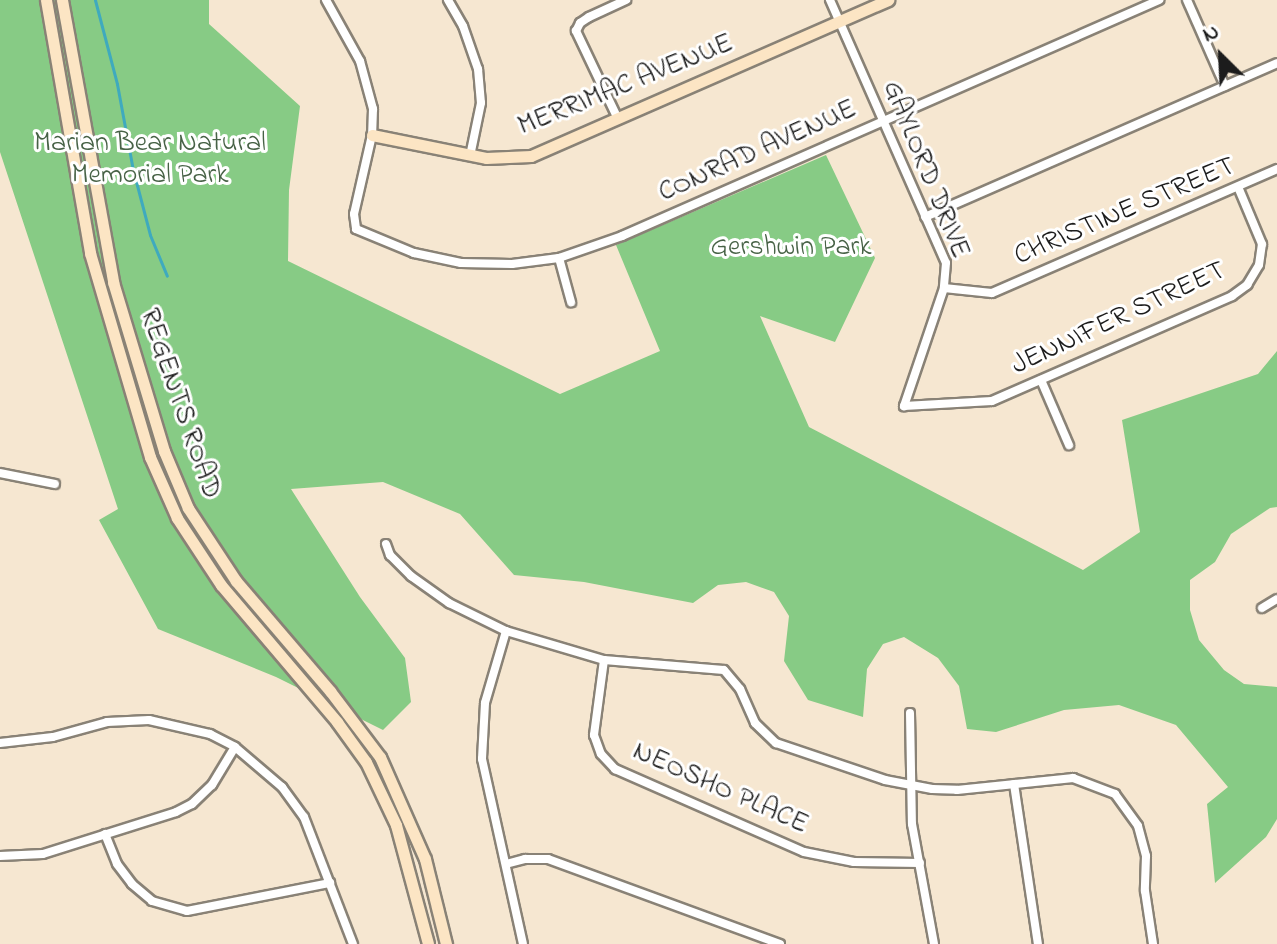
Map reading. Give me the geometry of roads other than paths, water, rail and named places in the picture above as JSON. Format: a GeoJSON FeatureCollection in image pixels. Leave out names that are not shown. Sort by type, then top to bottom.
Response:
{"type":"FeatureCollection","features":[{"type":"Feature","properties":{"kind":"main road","name":"REGENTS ROAD"},"geometry":{"type":"LineString","coordinates":[[46,0],[90,253],[150,457],[177,518],[221,585],[337,722],[366,762],[396,825],[428,944]]}},
{"type":"Feature","properties":{"kind":"main road","name":"REGENTS ROAD"},"geometry":{"type":"LineString","coordinates":[[62,0],[73,44],[113,282],[164,451],[188,508],[227,568],[380,757],[425,859],[446,944]]}},
{"type":"Feature","properties":{"kind":"main road","name":"MERRIMAC AVENUE"},"geometry":{"type":"LineString","coordinates":[[372,135],[470,156],[531,156],[888,0]]}},
{"type":"Feature","properties":{"kind":"street"},"geometry":{"type":"LineString","coordinates":[[326,0],[360,61],[371,91],[372,135]]}},
{"type":"Feature","properties":{"kind":"street"},"geometry":{"type":"LineString","coordinates":[[448,0],[463,26],[478,69],[481,103],[470,156]]}},
{"type":"Feature","properties":{"kind":"street"},"geometry":{"type":"LineString","coordinates":[[618,119],[576,31],[580,23],[589,17],[626,0]]}},
{"type":"Feature","properties":{"kind":"street","name":"GAYLORD DRIVE"},"geometry":{"type":"LineString","coordinates":[[830,0],[946,263],[944,288],[904,406]]}},
{"type":"Feature","properties":{"kind":"street","name":"CONRAD AVENUE"},"geometry":{"type":"LineString","coordinates":[[372,135],[354,214],[356,229],[361,233],[414,253],[461,263],[512,264],[559,258],[622,236],[1159,0]]}},
{"type":"Feature","properties":{"kind":"street"},"geometry":{"type":"LineString","coordinates":[[1187,0],[1225,86]]}},
{"type":"Feature","properties":{"kind":"street"},"geometry":{"type":"LineString","coordinates":[[925,217],[1277,63]]}},
{"type":"Feature","properties":{"kind":"street","name":"CHRISTINE STREET"},"geometry":{"type":"LineString","coordinates":[[944,288],[992,293],[1277,169]]}},
{"type":"Feature","properties":{"kind":"street","name":"JENNIFER STREET"},"geometry":{"type":"LineString","coordinates":[[904,406],[992,401],[1232,296],[1247,285],[1259,265],[1262,244],[1238,187]]}},
{"type":"Feature","properties":{"kind":"street"},"geometry":{"type":"LineString","coordinates":[[559,258],[571,302]]}},
{"type":"Feature","properties":{"kind":"street"},"geometry":{"type":"LineString","coordinates":[[1041,380],[1069,445]]}},
{"type":"Feature","properties":{"kind":"street"},"geometry":{"type":"LineString","coordinates":[[0,473],[55,484]]}},
{"type":"Feature","properties":{"kind":"street"},"geometry":{"type":"LineString","coordinates":[[386,544],[390,555],[411,576],[449,603],[506,631],[604,660],[724,670],[740,689],[755,723],[776,743],[885,780],[911,785],[957,790],[1073,778],[1115,794],[1138,826],[1146,856],[1145,891],[1153,944]]}},
{"type":"Feature","properties":{"kind":"street"},"geometry":{"type":"LineString","coordinates":[[1262,608],[1277,599]]}},
{"type":"Feature","properties":{"kind":"street"},"geometry":{"type":"LineString","coordinates":[[506,631],[485,703],[482,759],[523,944]]}},
{"type":"Feature","properties":{"kind":"street","name":"NEOSHO PLACE"},"geometry":{"type":"LineString","coordinates":[[604,660],[594,735],[601,754],[615,769],[804,852],[854,862],[920,863]]}},
{"type":"Feature","properties":{"kind":"street"},"geometry":{"type":"LineString","coordinates":[[910,713],[912,824],[934,944]]}},
{"type":"Feature","properties":{"kind":"street"},"geometry":{"type":"LineString","coordinates":[[0,743],[53,737],[107,722],[149,720],[210,734],[235,747],[282,787],[304,817],[353,944]]}},
{"type":"Feature","properties":{"kind":"street"},"geometry":{"type":"LineString","coordinates":[[0,856],[43,854],[192,804],[212,785],[235,747]]}},
{"type":"Feature","properties":{"kind":"street"},"geometry":{"type":"LineString","coordinates":[[1014,784],[1038,944]]}},
{"type":"Feature","properties":{"kind":"street"},"geometry":{"type":"LineString","coordinates":[[105,834],[117,864],[132,884],[152,901],[187,911],[330,883]]}},
{"type":"Feature","properties":{"kind":"street"},"geometry":{"type":"LineString","coordinates":[[506,864],[525,859],[548,859],[780,944]]}},
{"type":"Feature","properties":{"kind":"waterway"},"geometry":{"type":"LineString","coordinates":[[95,0],[117,84],[133,170],[150,235],[167,276]]}},
{"type":"Feature","properties":{"kind":"park label","name":"Marian Bear Natural Memorial Park"},"geometry":{"type":"Point","coordinates":[150,160]}},
{"type":"Feature","properties":{"kind":"park label","name":"Gershwin Park"},"geometry":{"type":"Point","coordinates":[791,248]}}]}
